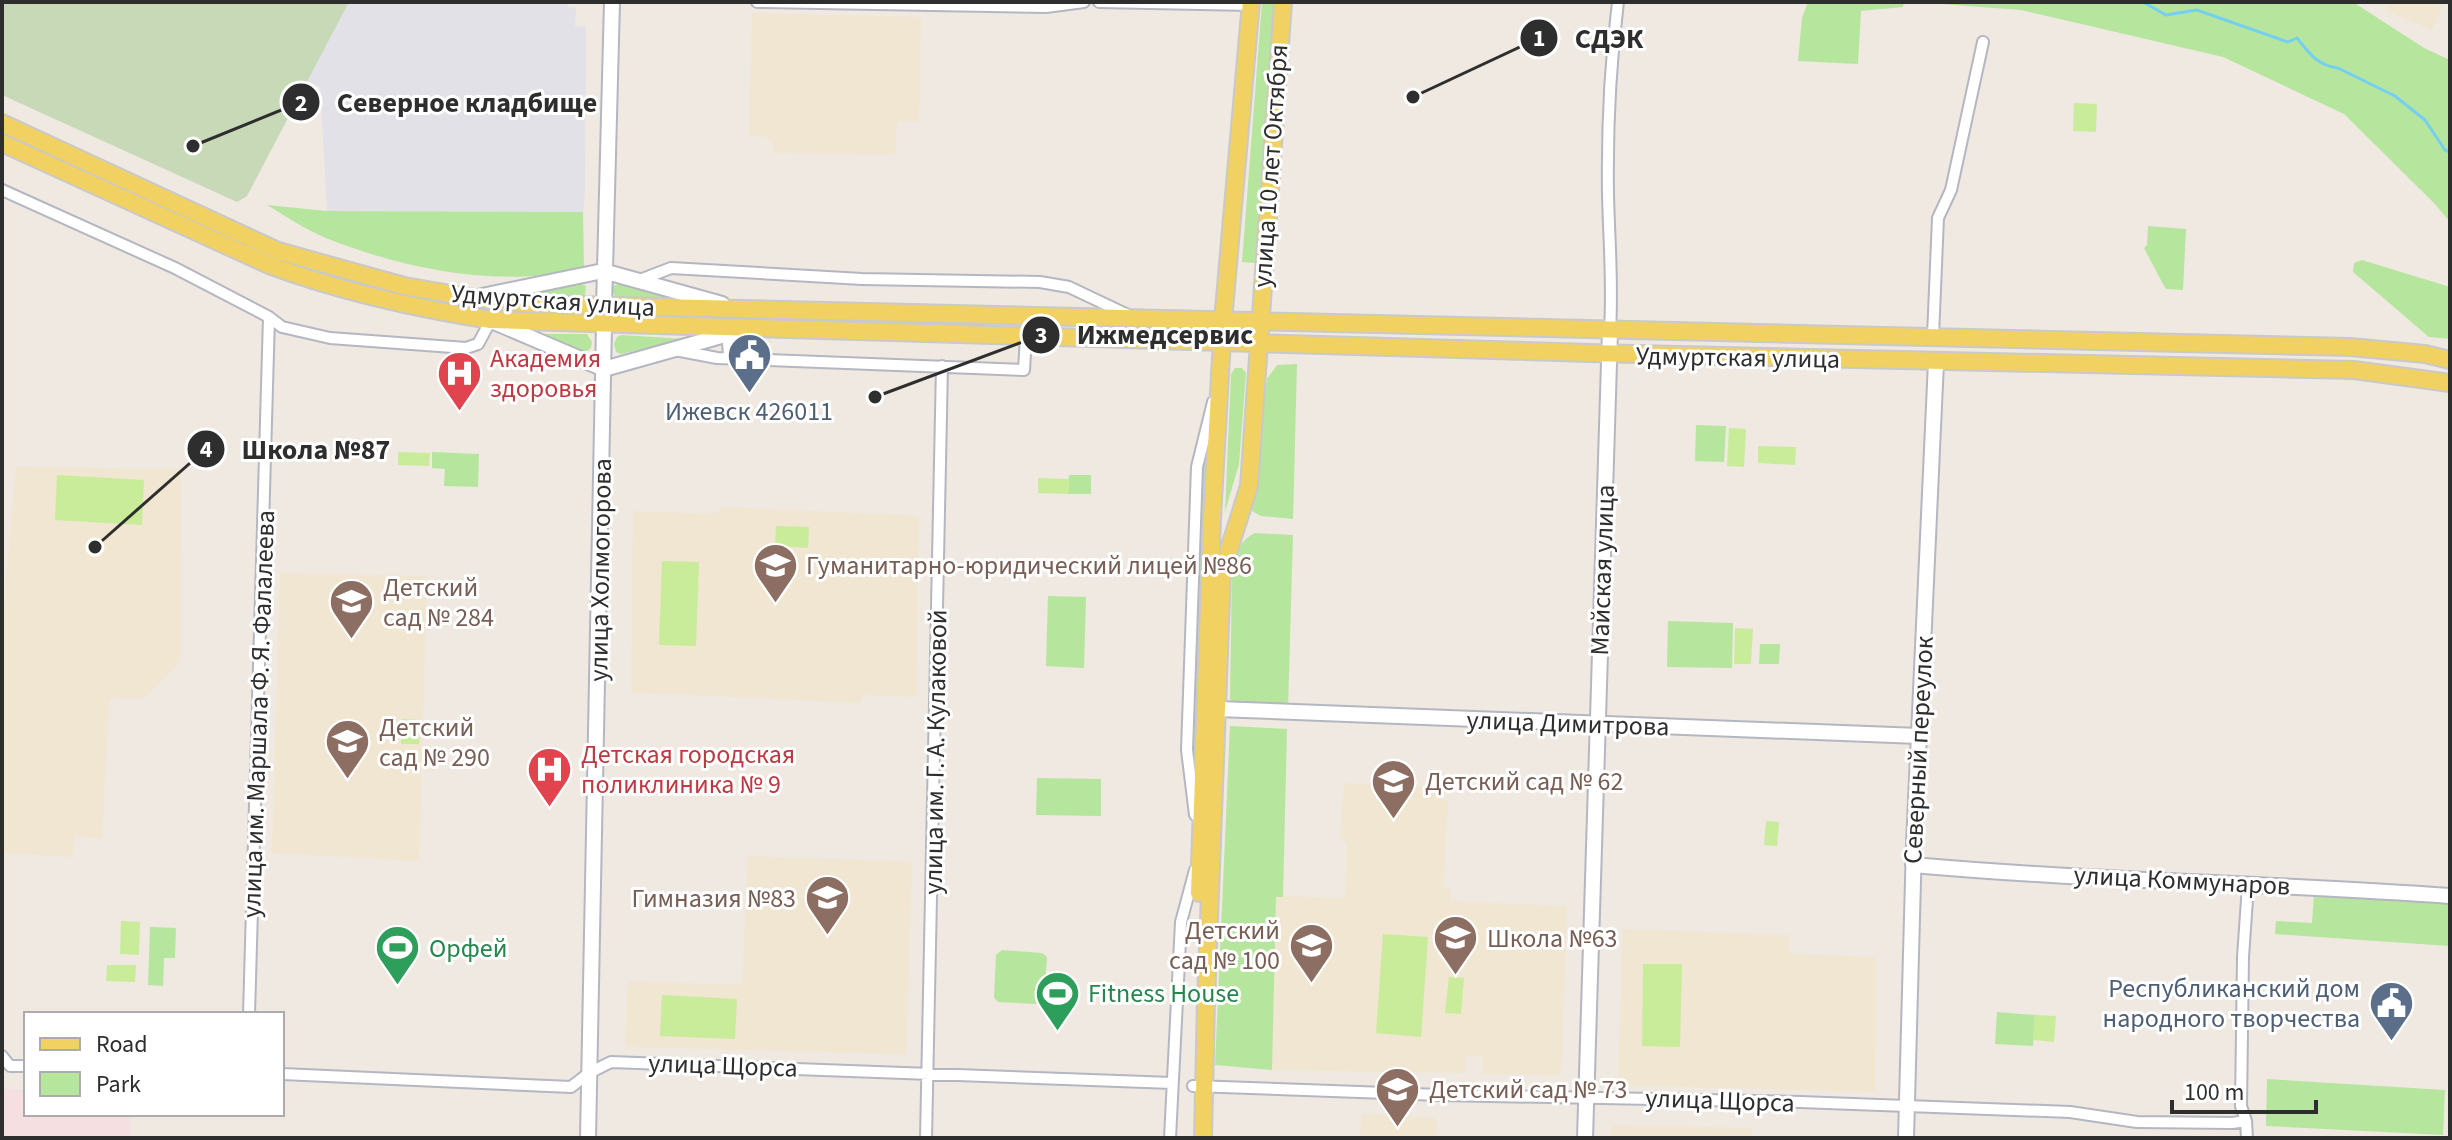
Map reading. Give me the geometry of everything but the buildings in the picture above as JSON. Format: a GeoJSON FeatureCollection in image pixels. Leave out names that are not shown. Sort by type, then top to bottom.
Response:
{"type":"FeatureCollection","features":[{"type":"Feature","properties":{"kind":"main road","name":"улица 10 лет Октября"},"geometry":{"type":"LineString","coordinates":[[1203,1138],[1198,1086],[1200,851],[1222,572],[1249,486],[1283,2]]}},
{"type":"Feature","properties":{"kind":"main road","name":"улица 10 лет Октября"},"geometry":{"type":"LineString","coordinates":[[1192,1138],[1198,1086],[1211,709],[1212,519],[1223,321],[1251,4]]}},
{"type":"Feature","properties":{"kind":"main road","name":"Удмуртская улица"},"geometry":{"type":"LineString","coordinates":[[9,126],[278,251],[404,286],[474,298],[604,307],[2350,347],[2425,354],[2450,360]]}},
{"type":"Feature","properties":{"kind":"main road"},"geometry":{"type":"LineString","coordinates":[[5,144],[9,126]]}},
{"type":"Feature","properties":{"kind":"main road","name":"Удмуртская улица"},"geometry":{"type":"LineString","coordinates":[[5,144],[269,265],[310,280],[373,299],[491,320],[1609,354],[2354,370],[2450,383]]}},
{"type":"Feature","properties":{"kind":"main road","name":"улица Холмогорова"},"geometry":{"type":"LineString","coordinates":[[604,307],[604,325]]}},
{"type":"Feature","properties":{"kind":"main road"},"geometry":{"type":"LineString","coordinates":[[1662,331],[1655,343],[1656,349],[1663,355]]}},
{"type":"Feature","properties":{"kind":"street","name":"улица Холмогорова"},"geometry":{"type":"LineString","coordinates":[[604,307],[612,2]]}},
{"type":"Feature","properties":{"kind":"street"},"geometry":{"type":"LineString","coordinates":[[757,2],[1046,7],[1084,2]]}},
{"type":"Feature","properties":{"kind":"street"},"geometry":{"type":"LineString","coordinates":[[1099,2],[1251,4]]}},
{"type":"Feature","properties":{"kind":"street","name":"Майская улица"},"geometry":{"type":"LineString","coordinates":[[1585,1138],[1612,275],[1608,196],[1609,77],[1618,2]]}},
{"type":"Feature","properties":{"kind":"street"},"geometry":{"type":"LineString","coordinates":[[1933,336],[1938,218],[1951,190],[1983,42]]}},
{"type":"Feature","properties":{"kind":"street","name":"Удмуртская улица"},"geometry":{"type":"LineString","coordinates":[[2,190],[175,268],[269,317],[282,327],[330,338],[466,348],[478,344],[491,320]]}},
{"type":"Feature","properties":{"kind":"street","name":"Удмуртская улица"},"geometry":{"type":"LineString","coordinates":[[637,281],[671,268],[862,279],[1040,282],[1069,287],[1137,319]]}},
{"type":"Feature","properties":{"kind":"street"},"geometry":{"type":"LineString","coordinates":[[474,298],[603,271],[742,310]]}},
{"type":"Feature","properties":{"kind":"street","name":"улица им. Маршала Ф. Я. Фалалеева"},"geometry":{"type":"LineString","coordinates":[[249,1012],[269,317]]}},
{"type":"Feature","properties":{"kind":"street"},"geometry":{"type":"LineString","coordinates":[[491,320],[604,369],[743,329]]}},
{"type":"Feature","properties":{"kind":"street","name":"улица Холмогорова"},"geometry":{"type":"LineString","coordinates":[[588,1138],[604,325]]}},
{"type":"Feature","properties":{"kind":"street"},"geometry":{"type":"LineString","coordinates":[[729,357],[728,342],[743,329]]}},
{"type":"Feature","properties":{"kind":"street","name":"Удмуртская улица"},"geometry":{"type":"LineString","coordinates":[[673,350],[729,357],[1024,370],[1026,337]]}},
{"type":"Feature","properties":{"kind":"street","name":"Северный переулок"},"geometry":{"type":"LineString","coordinates":[[1906,1138],[1913,865],[1936,362]]}},
{"type":"Feature","properties":{"kind":"street","name":"улица им. Г. А. Кулаковой"},"geometry":{"type":"LineString","coordinates":[[926,1138],[942,366]]}},
{"type":"Feature","properties":{"kind":"street","name":"улица 10 лет Октября"},"geometry":{"type":"LineString","coordinates":[[1170,1138],[1181,922],[1200,851],[1187,750],[1197,467],[1222,367]]}},
{"type":"Feature","properties":{"kind":"street","name":"улица Димитрова"},"geometry":{"type":"LineString","coordinates":[[1211,709],[1919,736]]}},
{"type":"Feature","properties":{"kind":"street","name":"улица Коммунаров"},"geometry":{"type":"LineString","coordinates":[[1913,865],[2450,896]]}},
{"type":"Feature","properties":{"kind":"street"},"geometry":{"type":"LineString","coordinates":[[2247,1138],[2241,1106],[2243,957],[2248,885]]}},
{"type":"Feature","properties":{"kind":"street"},"geometry":{"type":"LineString","coordinates":[[2,1056],[10,1066],[24,1066]]}},
{"type":"Feature","properties":{"kind":"street"},"geometry":{"type":"LineString","coordinates":[[589,1057],[611,1062]]}},
{"type":"Feature","properties":{"kind":"street","name":"улица Щорса"},"geometry":{"type":"LineString","coordinates":[[571,1087],[611,1062],[1172,1083]]}},
{"type":"Feature","properties":{"kind":"street"},"geometry":{"type":"LineString","coordinates":[[284,1074],[571,1087],[588,1098]]}},
{"type":"Feature","properties":{"kind":"street","name":"улица Щорса"},"geometry":{"type":"LineString","coordinates":[[1198,1086],[2070,1112],[2137,1122],[2246,1121]]}},
{"type":"Feature","properties":{"kind":"shaded area"},"geometry":{"type":"Polygon","coordinates":[[[349,2],[569,2],[567,7],[576,8],[575,26],[586,27],[583,212],[327,211],[320,87],[307,82],[349,2]]]}},
{"type":"Feature","properties":{"kind":"shaded area"},"geometry":{"type":"Polygon","coordinates":[[[2388,2],[2444,2],[2432,30],[2385,10],[2388,2]]]}},
{"type":"Feature","properties":{"kind":"shaded area"},"geometry":{"type":"Polygon","coordinates":[[[752,13],[921,17],[919,122],[897,121],[895,155],[775,153],[772,140],[749,136],[752,13]]]}},
{"type":"Feature","properties":{"kind":"shaded area"},"geometry":{"type":"Polygon","coordinates":[[[16,467],[181,469],[180,663],[142,699],[109,698],[102,838],[74,836],[73,857],[2,853],[2,626],[16,467]]]}},
{"type":"Feature","properties":{"kind":"shaded area","name":"Гуманитарно-юридический лицей №86"},"geometry":{"type":"Polygon","coordinates":[[[724,507],[919,516],[916,697],[863,695],[860,703],[631,692],[633,511],[713,514],[724,507]]]}},
{"type":"Feature","properties":{"kind":"shaded area"},"geometry":{"type":"Polygon","coordinates":[[[280,573],[427,576],[419,861],[272,853],[280,573]]]}},
{"type":"Feature","properties":{"kind":"shaded area","name":"Школа №63"},"geometry":{"type":"Polygon","coordinates":[[[1344,783],[1429,787],[1448,802],[1443,887],[1450,888],[1450,901],[1567,906],[1561,1075],[1482,1074],[1483,1057],[1466,1056],[1465,1073],[1272,1070],[1276,896],[1345,898],[1347,844],[1340,837],[1344,783]]]}},
{"type":"Feature","properties":{"kind":"shaded area","name":"Гимназия №83"},"geometry":{"type":"Polygon","coordinates":[[[748,856],[912,862],[906,1054],[629,1047],[625,1043],[628,981],[742,985],[748,856]]]}},
{"type":"Feature","properties":{"kind":"shaded area"},"geometry":{"type":"Polygon","coordinates":[[[1623,929],[1790,935],[1790,954],[1876,957],[1875,1092],[1618,1085],[1623,929]]]}},
{"type":"Feature","properties":{"kind":"shaded area"},"geometry":{"type":"Polygon","coordinates":[[[3,1089],[24,1090],[24,1116],[131,1116],[130,1138],[2,1138],[3,1089]]]}},
{"type":"Feature","properties":{"kind":"shaded area","name":"Детский сад № 73"},"geometry":{"type":"Polygon","coordinates":[[[1362,1114],[1437,1118],[1436,1138],[1359,1138],[1362,1114]]]}},
{"type":"Feature","properties":{"kind":"shaded area"},"geometry":{"type":"Polygon","coordinates":[[[1610,1125],[1752,1128],[1752,1138],[1610,1138],[1610,1125]]]}},
{"type":"Feature","properties":{"kind":"green space"},"geometry":{"type":"Polygon","coordinates":[[[2,2],[349,2],[247,196],[237,202],[2,95],[2,2]]]}},
{"type":"Feature","properties":{"kind":"green space"},"geometry":{"type":"Polygon","coordinates":[[[1262,2],[1276,2],[1256,263],[1242,262],[1262,2]]]}},
{"type":"Feature","properties":{"kind":"green space"},"geometry":{"type":"Polygon","coordinates":[[[1808,2],[1904,2],[1903,7],[1861,11],[1858,64],[1798,61],[1802,18],[1808,2]]]}},
{"type":"Feature","properties":{"kind":"green space"},"geometry":{"type":"Polygon","coordinates":[[[1915,2],[2353,2],[2424,48],[2450,60],[2450,222],[2344,114],[2223,57],[2021,10],[1915,2]]]}},
{"type":"Feature","properties":{"kind":"green space"},"geometry":{"type":"Polygon","coordinates":[[[2074,103],[2097,104],[2096,132],[2073,131],[2074,103]]]}},
{"type":"Feature","properties":{"kind":"green space"},"geometry":{"type":"Polygon","coordinates":[[[267,205],[327,211],[583,212],[584,269],[519,277],[453,273],[421,267],[326,238],[267,205]]]}},
{"type":"Feature","properties":{"kind":"green space"},"geometry":{"type":"Polygon","coordinates":[[[2148,226],[2186,229],[2183,290],[2166,289],[2163,284],[2144,248],[2147,245],[2148,226]]]}},
{"type":"Feature","properties":{"kind":"green space"},"geometry":{"type":"Polygon","coordinates":[[[2362,260],[2450,287],[2450,339],[2429,337],[2353,272],[2354,263],[2362,260]]]}},
{"type":"Feature","properties":{"kind":"green space"},"geometry":{"type":"Polygon","coordinates":[[[579,283],[586,286],[585,295],[581,297],[530,295],[579,283]]]}},
{"type":"Feature","properties":{"kind":"green space"},"geometry":{"type":"Polygon","coordinates":[[[619,284],[674,298],[621,298],[612,291],[613,286],[619,284]]]}},
{"type":"Feature","properties":{"kind":"green space"},"geometry":{"type":"Polygon","coordinates":[[[532,334],[587,334],[592,342],[591,348],[584,353],[532,334]]]}},
{"type":"Feature","properties":{"kind":"green space"},"geometry":{"type":"Polygon","coordinates":[[[621,335],[686,339],[621,354],[616,352],[614,344],[621,335]]]}},
{"type":"Feature","properties":{"kind":"green space"},"geometry":{"type":"Polygon","coordinates":[[[1297,364],[1293,519],[1261,516],[1252,511],[1267,379],[1277,365],[1297,364]]]}},
{"type":"Feature","properties":{"kind":"green space"},"geometry":{"type":"Polygon","coordinates":[[[1235,368],[1242,368],[1246,373],[1239,464],[1225,512],[1231,374],[1235,368]]]}},
{"type":"Feature","properties":{"kind":"green space"},"geometry":{"type":"Polygon","coordinates":[[[1696,425],[1726,426],[1724,462],[1695,461],[1696,425]]]}},
{"type":"Feature","properties":{"kind":"green space"},"geometry":{"type":"Polygon","coordinates":[[[1729,428],[1746,429],[1744,467],[1727,466],[1729,428]]]}},
{"type":"Feature","properties":{"kind":"green space"},"geometry":{"type":"Polygon","coordinates":[[[1211,431],[1197,799],[1192,747],[1200,461],[1211,431]]]}},
{"type":"Feature","properties":{"kind":"green space"},"geometry":{"type":"Polygon","coordinates":[[[1758,446],[1796,447],[1795,465],[1758,463],[1758,446]]]}},
{"type":"Feature","properties":{"kind":"green space"},"geometry":{"type":"Polygon","coordinates":[[[398,452],[430,453],[429,466],[398,465],[398,452]]]}},
{"type":"Feature","properties":{"kind":"green space"},"geometry":{"type":"Polygon","coordinates":[[[432,452],[479,454],[478,487],[444,486],[445,469],[432,468],[432,452]]]}},
{"type":"Feature","properties":{"kind":"green space"},"geometry":{"type":"Polygon","coordinates":[[[57,475],[144,480],[142,525],[55,520],[57,475]]]}},
{"type":"Feature","properties":{"kind":"green space"},"geometry":{"type":"Polygon","coordinates":[[[1069,475],[1091,475],[1091,494],[1068,494],[1069,475]]]}},
{"type":"Feature","properties":{"kind":"green space"},"geometry":{"type":"Polygon","coordinates":[[[1038,478],[1069,479],[1068,494],[1038,493],[1038,478]]]}},
{"type":"Feature","properties":{"kind":"green space"},"geometry":{"type":"Polygon","coordinates":[[[776,526],[809,527],[808,548],[775,546],[776,526]]]}},
{"type":"Feature","properties":{"kind":"green space"},"geometry":{"type":"Polygon","coordinates":[[[1255,533],[1293,535],[1288,708],[1236,706],[1230,699],[1232,570],[1239,548],[1255,533]]]}},
{"type":"Feature","properties":{"kind":"green space"},"geometry":{"type":"Polygon","coordinates":[[[662,561],[699,562],[696,646],[659,645],[662,561]]]}},
{"type":"Feature","properties":{"kind":"green space"},"geometry":{"type":"Polygon","coordinates":[[[1048,596],[1086,597],[1084,668],[1046,666],[1048,596]]]}},
{"type":"Feature","properties":{"kind":"green space"},"geometry":{"type":"Polygon","coordinates":[[[1668,621],[1733,623],[1732,668],[1667,667],[1668,621]]]}},
{"type":"Feature","properties":{"kind":"green space"},"geometry":{"type":"Polygon","coordinates":[[[1735,628],[1753,629],[1751,664],[1734,664],[1735,628]]]}},
{"type":"Feature","properties":{"kind":"green space"},"geometry":{"type":"Polygon","coordinates":[[[1760,644],[1780,644],[1779,664],[1759,664],[1760,644]]]}},
{"type":"Feature","properties":{"kind":"green space"},"geometry":{"type":"Polygon","coordinates":[[[402,719],[420,720],[419,744],[401,744],[402,719]]]}},
{"type":"Feature","properties":{"kind":"green space"},"geometry":{"type":"Polygon","coordinates":[[[1230,726],[1287,729],[1283,897],[1276,897],[1272,1070],[1215,1065],[1230,726]]]}},
{"type":"Feature","properties":{"kind":"green space"},"geometry":{"type":"Polygon","coordinates":[[[1037,778],[1101,779],[1101,816],[1036,815],[1037,778]]]}},
{"type":"Feature","properties":{"kind":"green space"},"geometry":{"type":"Polygon","coordinates":[[[1766,821],[1779,822],[1777,846],[1764,845],[1766,821]]]}},
{"type":"Feature","properties":{"kind":"green space"},"geometry":{"type":"Polygon","coordinates":[[[2314,894],[2450,903],[2449,946],[2275,934],[2276,921],[2312,923],[2314,894]]]}},
{"type":"Feature","properties":{"kind":"green space"},"geometry":{"type":"Polygon","coordinates":[[[121,921],[140,922],[139,955],[120,954],[121,921]]]}},
{"type":"Feature","properties":{"kind":"green space"},"geometry":{"type":"Polygon","coordinates":[[[150,927],[176,928],[175,958],[164,958],[163,986],[148,985],[150,927]]]}},
{"type":"Feature","properties":{"kind":"green space"},"geometry":{"type":"Polygon","coordinates":[[[1383,934],[1428,937],[1421,1037],[1376,1033],[1383,934]]]}},
{"type":"Feature","properties":{"kind":"green space"},"geometry":{"type":"Polygon","coordinates":[[[1002,950],[1042,953],[1047,957],[1044,1001],[1039,1004],[998,1002],[994,998],[996,955],[1002,950]]]}},
{"type":"Feature","properties":{"kind":"green space"},"geometry":{"type":"Polygon","coordinates":[[[1643,964],[1682,964],[1680,1047],[1642,1046],[1643,964]]]}},
{"type":"Feature","properties":{"kind":"green space"},"geometry":{"type":"Polygon","coordinates":[[[107,965],[136,965],[135,982],[106,981],[107,965]]]}},
{"type":"Feature","properties":{"kind":"green space"},"geometry":{"type":"Polygon","coordinates":[[[1449,977],[1464,978],[1461,1014],[1445,1013],[1449,977]]]}},
{"type":"Feature","properties":{"kind":"green space"},"geometry":{"type":"Polygon","coordinates":[[[662,995],[737,999],[735,1039],[660,1036],[662,995]]]}},
{"type":"Feature","properties":{"kind":"green space"},"geometry":{"type":"Polygon","coordinates":[[[1997,1012],[2035,1015],[2033,1046],[1995,1044],[1997,1012]]]}},
{"type":"Feature","properties":{"kind":"green space"},"geometry":{"type":"Polygon","coordinates":[[[2035,1015],[2056,1016],[2054,1042],[2033,1040],[2035,1015]]]}},
{"type":"Feature","properties":{"kind":"green space"},"geometry":{"type":"Polygon","coordinates":[[[2267,1079],[2445,1090],[2443,1135],[2266,1126],[2267,1079]]]}},
{"type":"Feature","properties":{"kind":"waterway"},"geometry":{"type":"LineString","coordinates":[[2143,2],[2166,15],[2197,10],[2288,42],[2297,38],[2319,62],[2395,96],[2425,120],[2445,150],[2450,152]]}},
{"type":"Feature","properties":{"kind":"place","name":"СДЭК"},"geometry":{"type":"Point","coordinates":[1413,97]}},
{"type":"Feature","properties":{"kind":"place","name":"Северное кладбище"},"geometry":{"type":"Point","coordinates":[193,146]}},
{"type":"Feature","properties":{"kind":"place","name":"Ижевск 426011"},"geometry":{"type":"Point","coordinates":[749,395]}},
{"type":"Feature","properties":{"kind":"place","name":"Ижмедсервис"},"geometry":{"type":"Point","coordinates":[875,397]}},
{"type":"Feature","properties":{"kind":"place","name":"Академия здоровья"},"geometry":{"type":"Point","coordinates":[459,412]}},
{"type":"Feature","properties":{"kind":"place","name":"Школа №87"},"geometry":{"type":"Point","coordinates":[95,547]}},
{"type":"Feature","properties":{"kind":"place","name":"Гуманитарно-юридический лицей №86"},"geometry":{"type":"Point","coordinates":[775,604]}},
{"type":"Feature","properties":{"kind":"place","name":"Детский сад № 284"},"geometry":{"type":"Point","coordinates":[352,641]}},
{"type":"Feature","properties":{"kind":"place","name":"Детский сад № 290"},"geometry":{"type":"Point","coordinates":[348,781]}},
{"type":"Feature","properties":{"kind":"place","name":"Детская городская поликлиника № 9"},"geometry":{"type":"Point","coordinates":[550,808]}},
{"type":"Feature","properties":{"kind":"place","name":"Детский сад № 62"},"geometry":{"type":"Point","coordinates":[1394,820]}},
{"type":"Feature","properties":{"kind":"place","name":"Гимназия №83"},"geometry":{"type":"Point","coordinates":[827,937]}},
{"type":"Feature","properties":{"kind":"place","name":"Школа №63"},"geometry":{"type":"Point","coordinates":[1456,977]}},
{"type":"Feature","properties":{"kind":"place","name":"Детский сад № 100"},"geometry":{"type":"Point","coordinates":[1311,984]}},
{"type":"Feature","properties":{"kind":"place","name":"Орфей"},"geometry":{"type":"Point","coordinates":[398,987]}},
{"type":"Feature","properties":{"kind":"place","name":"Fitness House"},"geometry":{"type":"Point","coordinates":[1057,1032]}},
{"type":"Feature","properties":{"kind":"place","name":"Республиканский дом народного творчества"},"geometry":{"type":"Point","coordinates":[2391,1042]}},
{"type":"Feature","properties":{"kind":"place","name":"Детский сад № 73"},"geometry":{"type":"Point","coordinates":[1398,1128]}}]}
